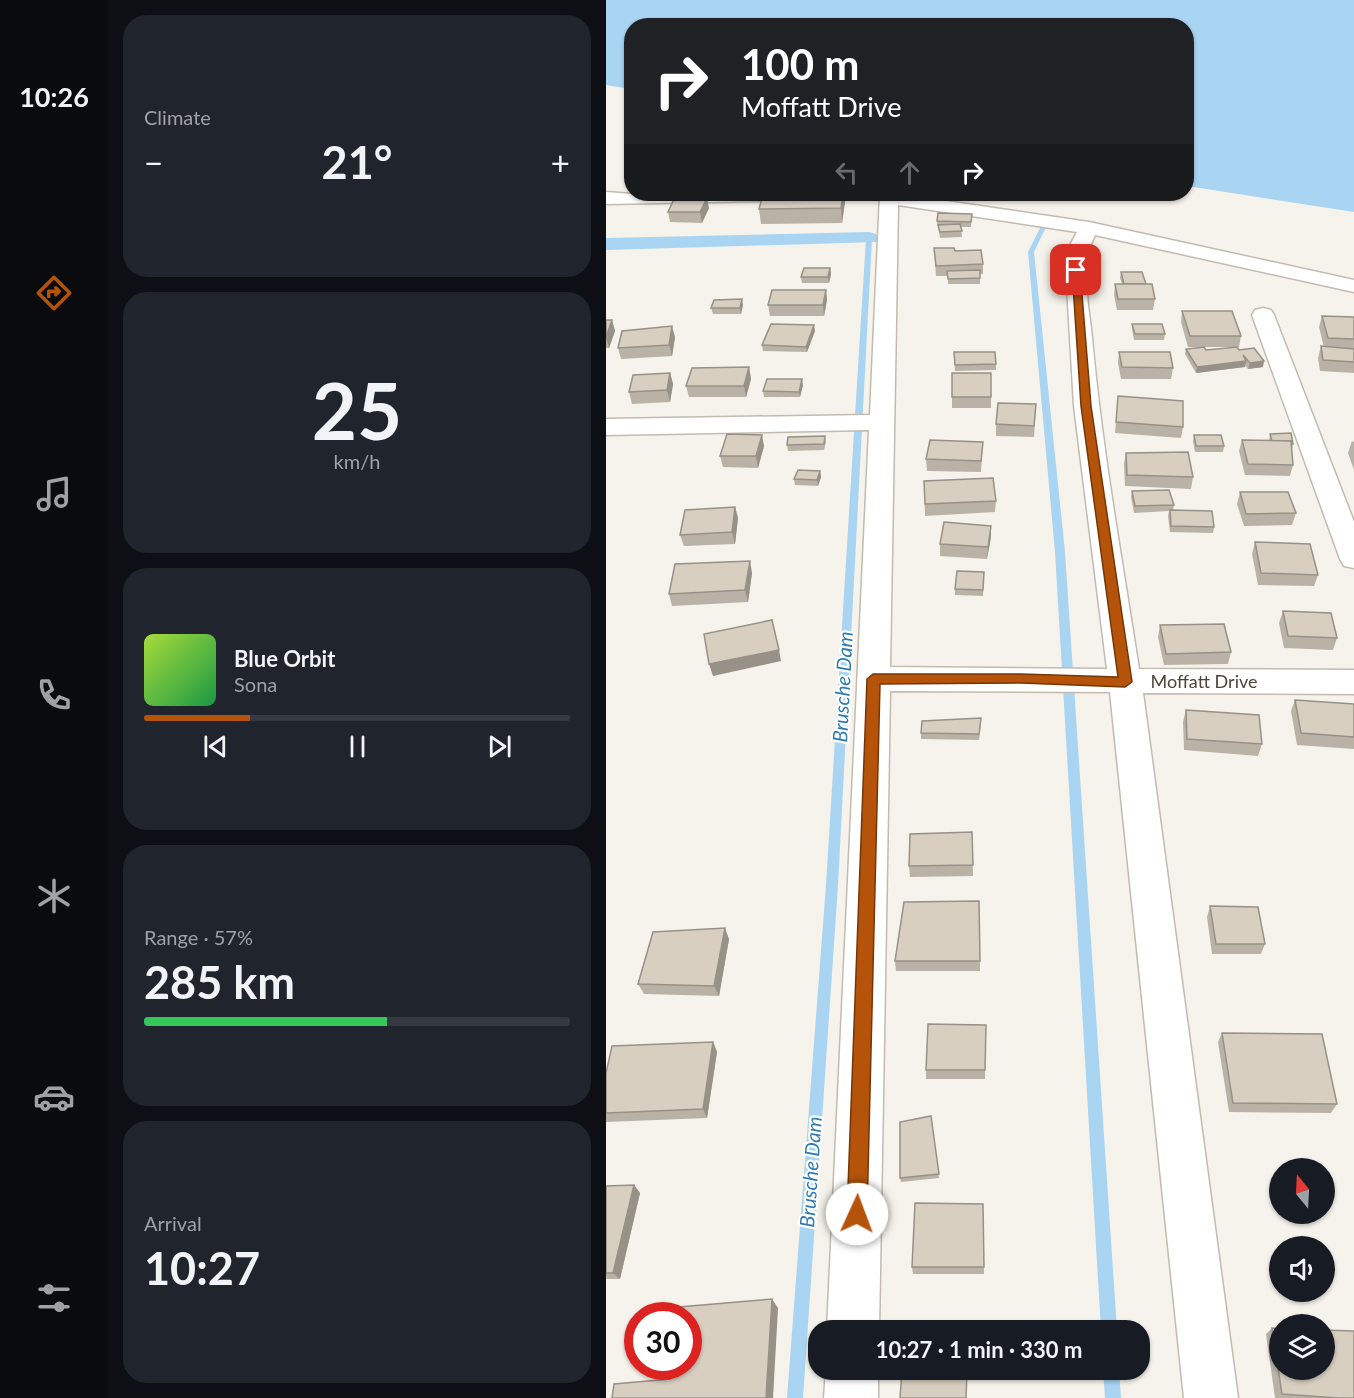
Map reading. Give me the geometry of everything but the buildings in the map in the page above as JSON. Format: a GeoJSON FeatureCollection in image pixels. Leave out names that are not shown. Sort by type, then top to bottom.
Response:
{"type":"FeatureCollection","features":[{"type":"Feature","properties":{"kind":"street"},"geometry":{"type":"LineString","coordinates":[[606,198],[624,198]]}},
{"type":"Feature","properties":{"kind":"street"},"geometry":{"type":"LineString","coordinates":[[853,1320],[873,679],[876,422],[889,201]]}},
{"type":"Feature","properties":{"kind":"street"},"geometry":{"type":"LineString","coordinates":[[920,201],[1089,228],[1354,286]]}},
{"type":"Feature","properties":{"kind":"street"},"geometry":{"type":"LineString","coordinates":[[1089,228],[1079,247],[1076,270],[1086,406],[1114,681],[1211,1398]]}},
{"type":"Feature","properties":{"kind":"street"},"geometry":{"type":"LineString","coordinates":[[1263,315],[1354,559]]}},
{"type":"Feature","properties":{"kind":"street"},"geometry":{"type":"LineString","coordinates":[[606,427],[876,422]]}},
{"type":"Feature","properties":{"kind":"street","name":"Moffatt Drive"},"geometry":{"type":"LineString","coordinates":[[873,679],[1021,678],[1114,681],[1354,682]]}},
{"type":"Feature","properties":{"kind":"street"},"geometry":{"type":"LineString","coordinates":[[851,1398],[852,1380]]}},
{"type":"Feature","properties":{"kind":"water"},"geometry":{"type":"Polygon","coordinates":[[[606,0],[1354,0],[1354,212],[1194,187],[1194,18],[624,18],[624,88],[606,85],[606,0]]]}},
{"type":"Feature","properties":{"kind":"waterway"},"geometry":{"type":"LineString","coordinates":[[1044,225],[1031,252],[1060,552],[1108,1320]]}},
{"type":"Feature","properties":{"kind":"waterway","name":"Brusche Dam"},"geometry":{"type":"LineString","coordinates":[[795,1398],[832,885],[869,238]]}},
{"type":"Feature","properties":{"kind":"waterway","name":"Brusche Dam"},"geometry":{"type":"LineString","coordinates":[[606,244],[869,238]]}},
{"type":"Feature","properties":{"kind":"waterway"},"geometry":{"type":"LineString","coordinates":[[1112,1380],[1113,1398]]}},
{"type":"Feature","properties":{"kind":"route"},"geometry":{"type":"LineString","coordinates":[[857,1214],[873,679],[1021,678],[1125,682],[1086,406],[1076,270]]}}]}
